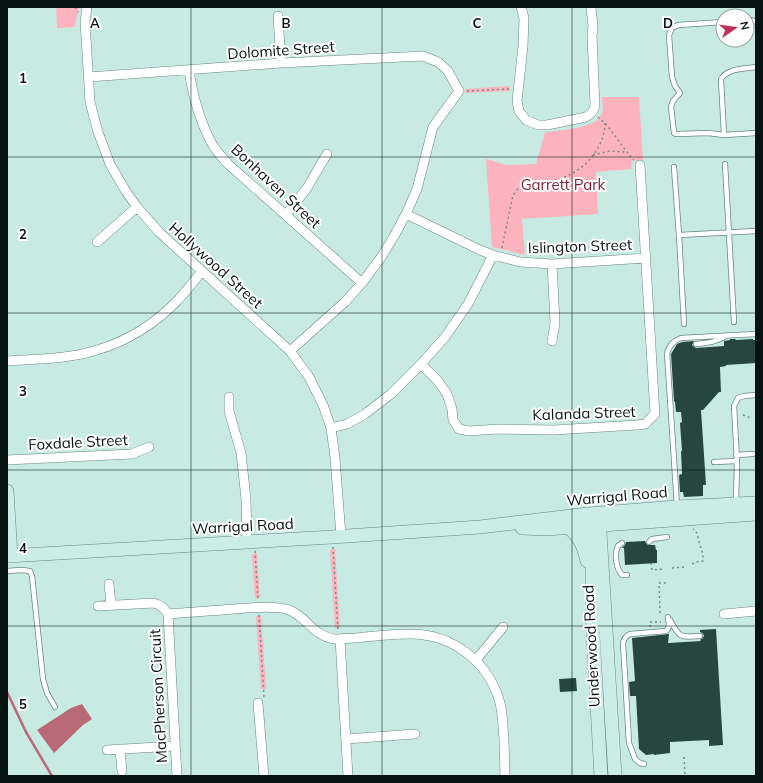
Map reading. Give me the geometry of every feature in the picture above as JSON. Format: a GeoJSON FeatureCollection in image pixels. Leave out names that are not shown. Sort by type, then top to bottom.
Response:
{"type":"FeatureCollection","features":[{"type":"Feature","properties":{"kind":"main road"},"geometry":{"type":"LineString","coordinates":[[7,491],[9,556]]}},
{"type":"Feature","properties":{"kind":"main road","name":"Warrigal Road"},"geometry":{"type":"LineString","coordinates":[[9,556],[336,537],[480,526],[736,510],[756,503]]}},
{"type":"Feature","properties":{"kind":"main road","name":"Warrigal Road"},"geometry":{"type":"LineString","coordinates":[[480,526],[546,528],[568,527],[594,519],[677,507],[736,510],[756,514]]}},
{"type":"Feature","properties":{"kind":"main road","name":"Underwood Road"},"geometry":{"type":"LineString","coordinates":[[594,519],[592,595],[601,776]]}},
{"type":"Feature","properties":{"kind":"main road","name":"Underwood Road"},"geometry":{"type":"LineString","coordinates":[[594,519],[608,658],[615,776]]}},
{"type":"Feature","properties":{"kind":"main road","name":"Underwood Road"},"geometry":{"type":"LineString","coordinates":[[568,527],[575,533],[586,554],[592,595]]}},
{"type":"Feature","properties":{"kind":"main road"},"geometry":{"type":"LineString","coordinates":[[594,658],[608,658]]}},
{"type":"Feature","properties":{"kind":"street","name":"Hollywood Street"},"geometry":{"type":"LineString","coordinates":[[87,7],[84,21],[90,102],[98,132],[110,164],[137,208],[159,232],[290,350],[309,377],[323,405],[331,428],[335,458],[336,537]]}},
{"type":"Feature","properties":{"kind":"street"},"geometry":{"type":"LineString","coordinates":[[521,7],[524,18],[523,46],[517,101],[519,111],[526,120],[538,125],[547,125],[586,117],[593,111],[595,106],[592,36],[593,26],[591,7]]}},
{"type":"Feature","properties":{"kind":"street"},"geometry":{"type":"LineString","coordinates":[[278,16],[281,64]]}},
{"type":"Feature","properties":{"kind":"street","name":"Dolomite Street"},"geometry":{"type":"LineString","coordinates":[[89,77],[423,56],[438,62],[448,71],[459,91]]}},
{"type":"Feature","properties":{"kind":"street","name":"Bonhaven Street"},"geometry":{"type":"LineString","coordinates":[[189,71],[200,118],[212,143],[228,164],[362,283]]}},
{"type":"Feature","properties":{"kind":"street"},"geometry":{"type":"LineString","coordinates":[[290,350],[345,302],[362,283],[382,256],[406,214],[417,189],[433,127],[459,91]]}},
{"type":"Feature","properties":{"kind":"street"},"geometry":{"type":"LineString","coordinates":[[286,215],[307,188],[327,154]]}},
{"type":"Feature","properties":{"kind":"street","name":"Kalanda Street"},"geometry":{"type":"LineString","coordinates":[[421,364],[438,381],[447,394],[452,409],[453,420],[459,429],[469,431],[498,429],[554,430],[645,424],[655,414],[640,165]]}},
{"type":"Feature","properties":{"kind":"street"},"geometry":{"type":"LineString","coordinates":[[97,242],[137,208]]}},
{"type":"Feature","properties":{"kind":"street","name":"Islington Street"},"geometry":{"type":"LineString","coordinates":[[406,214],[480,250],[520,262],[552,264],[646,258]]}},
{"type":"Feature","properties":{"kind":"street"},"geometry":{"type":"LineString","coordinates":[[331,428],[347,424],[365,414],[391,394],[421,364],[445,337],[468,304],[496,256]]}},
{"type":"Feature","properties":{"kind":"street"},"geometry":{"type":"LineString","coordinates":[[552,264],[555,324],[552,341]]}},
{"type":"Feature","properties":{"kind":"street"},"geometry":{"type":"LineString","coordinates":[[7,361],[73,355],[97,350],[118,342],[140,330],[161,315],[179,299],[202,270]]}},
{"type":"Feature","properties":{"kind":"street"},"geometry":{"type":"LineString","coordinates":[[229,397],[229,410],[241,454],[251,542]]}},
{"type":"Feature","properties":{"kind":"street","name":"Foxdale Street"},"geometry":{"type":"LineString","coordinates":[[7,460],[132,454],[149,447]]}},
{"type":"Feature","properties":{"kind":"street"},"geometry":{"type":"LineString","coordinates":[[109,584],[111,605]]}},
{"type":"Feature","properties":{"kind":"street"},"geometry":{"type":"LineString","coordinates":[[98,606],[154,603],[160,604],[168,614],[259,607],[289,610],[299,616],[319,634],[327,637],[340,638],[411,634],[426,635],[444,640],[459,647],[476,660],[493,685],[500,703],[503,723],[505,776]]}},
{"type":"Feature","properties":{"kind":"street"},"geometry":{"type":"LineString","coordinates":[[724,614],[756,611]]}},
{"type":"Feature","properties":{"kind":"street","name":"MacPherson Circuit"},"geometry":{"type":"LineString","coordinates":[[168,614],[177,776]]}},
{"type":"Feature","properties":{"kind":"street"},"geometry":{"type":"LineString","coordinates":[[476,660],[503,627]]}},
{"type":"Feature","properties":{"kind":"street"},"geometry":{"type":"LineString","coordinates":[[340,638],[348,776]]}},
{"type":"Feature","properties":{"kind":"street"},"geometry":{"type":"LineString","coordinates":[[258,703],[264,776]]}},
{"type":"Feature","properties":{"kind":"street"},"geometry":{"type":"LineString","coordinates":[[346,739],[415,734]]}},
{"type":"Feature","properties":{"kind":"street"},"geometry":{"type":"LineString","coordinates":[[107,750],[175,746]]}},
{"type":"Feature","properties":{"kind":"street"},"geometry":{"type":"LineString","coordinates":[[120,749],[122,770]]}},
{"type":"Feature","properties":{"kind":"lane"},"geometry":{"type":"LineString","coordinates":[[715,22],[678,24],[672,28],[669,35],[672,77],[675,86],[680,93],[673,101],[671,107],[674,133],[708,133],[724,135],[756,133]]}},
{"type":"Feature","properties":{"kind":"lane"},"geometry":{"type":"LineString","coordinates":[[724,135],[721,79],[724,74],[730,71],[756,68]]}},
{"type":"Feature","properties":{"kind":"lane"},"geometry":{"type":"LineString","coordinates":[[724,164],[734,322]]}},
{"type":"Feature","properties":{"kind":"lane"},"geometry":{"type":"LineString","coordinates":[[674,167],[680,235],[684,324]]}},
{"type":"Feature","properties":{"kind":"lane"},"geometry":{"type":"LineString","coordinates":[[680,235],[756,231]]}},
{"type":"Feature","properties":{"kind":"lane"},"geometry":{"type":"LineString","coordinates":[[677,507],[667,353],[675,340],[681,338],[756,334]]}},
{"type":"Feature","properties":{"kind":"lane"},"geometry":{"type":"LineString","coordinates":[[696,344],[712,342],[726,336]]}},
{"type":"Feature","properties":{"kind":"lane"},"geometry":{"type":"LineString","coordinates":[[736,510],[737,461],[734,412],[735,404],[738,398],[756,395]]}},
{"type":"Feature","properties":{"kind":"lane"},"geometry":{"type":"LineString","coordinates":[[736,455],[753,454]]}},
{"type":"Feature","properties":{"kind":"lane"},"geometry":{"type":"LineString","coordinates":[[714,462],[737,461]]}},
{"type":"Feature","properties":{"kind":"lane"},"geometry":{"type":"LineString","coordinates":[[649,542],[652,539],[666,537]]}},
{"type":"Feature","properties":{"kind":"lane"},"geometry":{"type":"LineString","coordinates":[[622,544],[620,544],[616,549],[617,563],[622,575],[627,576]]}},
{"type":"Feature","properties":{"kind":"lane"},"geometry":{"type":"LineString","coordinates":[[7,571],[30,571],[32,576],[43,679],[47,693],[55,708]]}},
{"type":"Feature","properties":{"kind":"lane"},"geometry":{"type":"LineString","coordinates":[[644,764],[635,759],[629,743],[624,639],[630,634],[666,631],[669,625],[668,617],[676,632],[683,636],[700,636]]}},
{"type":"Feature","properties":{"kind":"path"},"geometry":{"type":"LineString","coordinates":[[459,91],[518,89]]}},
{"type":"Feature","properties":{"kind":"path"},"geometry":{"type":"LineString","coordinates":[[593,111],[605,123],[626,152],[636,163],[640,165]]}},
{"type":"Feature","properties":{"kind":"path"},"geometry":{"type":"LineString","coordinates":[[496,256],[502,248],[513,195],[519,188],[530,184],[567,176],[580,169],[593,155],[603,137],[605,123]]}},
{"type":"Feature","properties":{"kind":"path"},"geometry":{"type":"LineString","coordinates":[[593,155],[610,151],[626,152]]}},
{"type":"Feature","properties":{"kind":"path"},"geometry":{"type":"LineString","coordinates":[[742,416],[751,418]]}},
{"type":"Feature","properties":{"kind":"path"},"geometry":{"type":"LineString","coordinates":[[692,564],[703,561],[703,555],[696,531],[693,529]]}},
{"type":"Feature","properties":{"kind":"path"},"geometry":{"type":"LineString","coordinates":[[336,537],[338,630],[340,638]]}},
{"type":"Feature","properties":{"kind":"path"},"geometry":{"type":"LineString","coordinates":[[251,542],[259,607],[264,696],[258,703]]}},
{"type":"Feature","properties":{"kind":"path"},"geometry":{"type":"LineString","coordinates":[[651,563],[652,570],[664,569]]}},
{"type":"Feature","properties":{"kind":"path"},"geometry":{"type":"LineString","coordinates":[[672,568],[685,567]]}},
{"type":"Feature","properties":{"kind":"path"},"geometry":{"type":"LineString","coordinates":[[660,613],[659,583],[665,582]]}},
{"type":"Feature","properties":{"kind":"path"},"geometry":{"type":"LineString","coordinates":[[650,629],[650,622],[661,622]]}},
{"type":"Feature","properties":{"kind":"path"},"geometry":{"type":"LineString","coordinates":[[684,757],[685,776]]}},
{"type":"Feature","properties":{"kind":"green space"},"geometry":{"type":"Polygon","coordinates":[[[56,7],[79,7],[75,27],[57,28],[56,7]]]}},
{"type":"Feature","properties":{"kind":"green space"},"geometry":{"type":"Polygon","coordinates":[[[510,86],[510,91],[465,93],[465,89],[510,86]]]}},
{"type":"Feature","properties":{"kind":"green space","name":"Garrett Park"},"geometry":{"type":"Polygon","coordinates":[[[602,97],[639,97],[643,160],[631,161],[632,169],[596,172],[598,214],[522,219],[525,255],[492,247],[486,159],[507,165],[536,164],[545,132],[578,128],[595,121],[598,119],[603,110],[602,97]]]}},
{"type":"Feature","properties":{"kind":"green space"},"geometry":{"type":"Polygon","coordinates":[[[335,549],[340,628],[335,628],[330,550],[335,549]]]}},
{"type":"Feature","properties":{"kind":"green space"},"geometry":{"type":"Polygon","coordinates":[[[257,553],[260,598],[255,599],[252,554],[257,553]]]}},
{"type":"Feature","properties":{"kind":"green space"},"geometry":{"type":"Polygon","coordinates":[[[256,616],[261,616],[266,689],[261,689],[256,616]]]}},
{"type":"Feature","properties":{"kind":"shaded area"},"geometry":{"type":"Polygon","coordinates":[[[82,704],[92,719],[83,725],[54,753],[37,730],[71,708],[82,704]]]}},
{"type":"Feature","properties":{"kind":"building"},"geometry":{"type":"Polygon","coordinates":[[[730,339],[756,340],[756,363],[726,365],[720,367],[721,392],[719,392],[703,410],[701,410],[706,485],[703,485],[703,496],[684,497],[683,492],[680,492],[679,475],[682,474],[680,423],[682,422],[681,412],[676,412],[674,401],[671,354],[677,344],[682,342],[694,341],[692,345],[696,348],[724,346],[724,341],[730,339]]]}},
{"type":"Feature","properties":{"kind":"building"},"geometry":{"type":"Polygon","coordinates":[[[645,541],[648,545],[655,545],[657,550],[657,563],[625,565],[624,548],[622,548],[626,542],[645,541]]]}},
{"type":"Feature","properties":{"kind":"building"},"geometry":{"type":"Polygon","coordinates":[[[716,629],[723,745],[709,746],[709,740],[670,742],[670,753],[646,755],[639,749],[636,696],[630,696],[629,682],[635,681],[632,638],[669,634],[668,643],[701,641],[700,640],[704,635],[700,632],[700,630],[716,629]]]}},
{"type":"Feature","properties":{"kind":"building"},"geometry":{"type":"Polygon","coordinates":[[[576,678],[577,691],[560,692],[559,679],[576,678]]]}},
{"type":"Feature","properties":{"kind":"waterway"},"geometry":{"type":"LineString","coordinates":[[7,692],[26,732],[52,776]]}}]}
